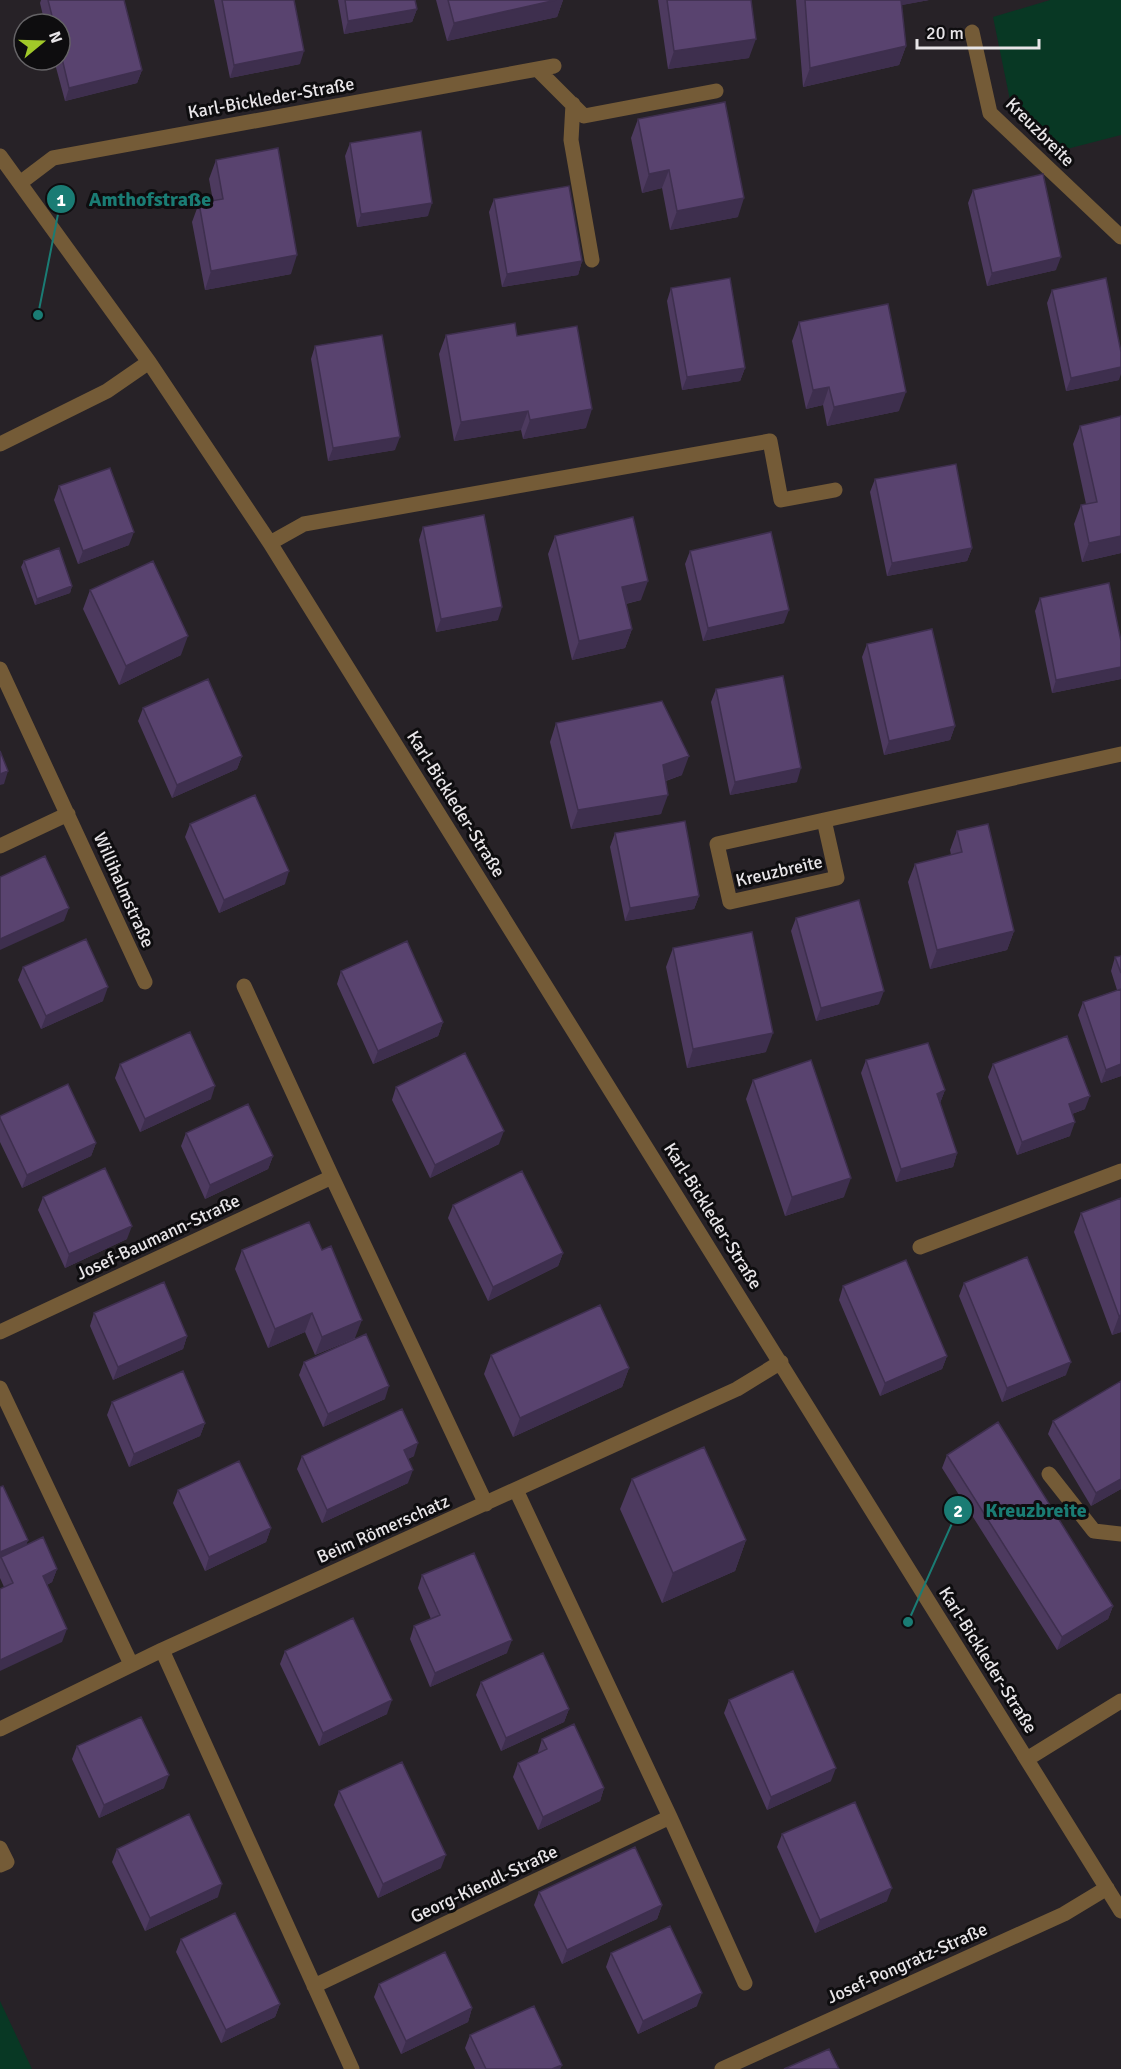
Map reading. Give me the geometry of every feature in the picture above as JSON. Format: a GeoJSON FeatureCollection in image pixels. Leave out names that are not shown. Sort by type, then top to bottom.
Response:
{"type":"FeatureCollection","features":[{"type":"Feature","properties":{"kind":"street","name":"Kreuzbreite"},"geometry":{"type":"LineString","coordinates":[[972,32],[990,113],[1121,237]]}},
{"type":"Feature","properties":{"kind":"street","name":"Karl-Bickleder-Straße"},"geometry":{"type":"LineString","coordinates":[[20,183],[53,158],[554,66]]}},
{"type":"Feature","properties":{"kind":"street"},"geometry":{"type":"LineString","coordinates":[[537,69],[584,116],[717,91]]}},
{"type":"Feature","properties":{"kind":"street"},"geometry":{"type":"LineString","coordinates":[[573,104],[571,140],[592,260]]}},
{"type":"Feature","properties":{"kind":"street","name":"Karl-Bickleder-Straße"},"geometry":{"type":"LineString","coordinates":[[0,156],[149,362],[270,543],[1121,1911]]}},
{"type":"Feature","properties":{"kind":"street"},"geometry":{"type":"LineString","coordinates":[[0,444],[107,392],[149,362]]}},
{"type":"Feature","properties":{"kind":"street"},"geometry":{"type":"LineString","coordinates":[[270,543],[304,524],[770,441],[781,500],[835,490]]}},
{"type":"Feature","properties":{"kind":"street","name":"Willihalmstraße"},"geometry":{"type":"LineString","coordinates":[[0,669],[145,982]]}},
{"type":"Feature","properties":{"kind":"street","name":"Kreuzbreite"},"geometry":{"type":"LineString","coordinates":[[824,820],[837,878],[730,902],[717,844],[824,820],[1121,754]]}},
{"type":"Feature","properties":{"kind":"street"},"geometry":{"type":"LineString","coordinates":[[0,846],[68,814]]}},
{"type":"Feature","properties":{"kind":"street"},"geometry":{"type":"LineString","coordinates":[[244,986],[486,1504]]}},
{"type":"Feature","properties":{"kind":"street"},"geometry":{"type":"LineString","coordinates":[[920,1246],[1121,1171]]}},
{"type":"Feature","properties":{"kind":"street","name":"Josef-Baumann-Straße"},"geometry":{"type":"LineString","coordinates":[[0,1332],[332,1177]]}},
{"type":"Feature","properties":{"kind":"street","name":"Beim Römerschatz"},"geometry":{"type":"LineString","coordinates":[[0,1729],[131,1664],[737,1389],[781,1362]]}},
{"type":"Feature","properties":{"kind":"street"},"geometry":{"type":"LineString","coordinates":[[0,1388],[131,1664]]}},
{"type":"Feature","properties":{"kind":"street"},"geometry":{"type":"LineString","coordinates":[[1049,1474],[1094,1531],[1121,1534]]}},
{"type":"Feature","properties":{"kind":"street"},"geometry":{"type":"LineString","coordinates":[[516,1490],[670,1817],[745,1983]]}},
{"type":"Feature","properties":{"kind":"street"},"geometry":{"type":"LineString","coordinates":[[162,1650],[352,2069]]}},
{"type":"Feature","properties":{"kind":"street"},"geometry":{"type":"LineString","coordinates":[[1027,1759],[1121,1701]]}},
{"type":"Feature","properties":{"kind":"street","name":"Georg-Kiendl-Straße"},"geometry":{"type":"LineString","coordinates":[[314,1986],[670,1817]]}},
{"type":"Feature","properties":{"kind":"street"},"geometry":{"type":"LineString","coordinates":[[0,1848],[7,1862],[0,1865]]}},
{"type":"Feature","properties":{"kind":"street","name":"Josef-Pongratz-Straße"},"geometry":{"type":"LineString","coordinates":[[722,2069],[1064,1914],[1107,1888]]}},
{"type":"Feature","properties":{"kind":"green space"},"geometry":{"type":"Polygon","coordinates":[[[1050,0],[1121,0],[1121,135],[1063,150],[1011,105],[993,17],[1050,0]]]}},
{"type":"Feature","properties":{"kind":"green space"},"geometry":{"type":"Polygon","coordinates":[[[0,2001],[32,2069],[0,2069],[0,2001]]]}},
{"type":"Feature","properties":{"kind":"building"},"geometry":{"type":"Polygon","coordinates":[[[48,0],[124,0],[142,70],[69,88],[65,72],[72,72],[72,12],[51,12],[48,0]]]}},
{"type":"Feature","properties":{"kind":"building"},"geometry":{"type":"Polygon","coordinates":[[[222,0],[294,0],[304,51],[234,65],[222,0]]]}},
{"type":"Feature","properties":{"kind":"building"},"geometry":{"type":"Polygon","coordinates":[[[345,0],[415,0],[417,9],[348,21],[345,0]]]}},
{"type":"Feature","properties":{"kind":"building"},"geometry":{"type":"Polygon","coordinates":[[[448,0],[556,0],[454,23],[448,0]]]}},
{"type":"Feature","properties":{"kind":"building"},"geometry":{"type":"Polygon","coordinates":[[[667,0],[751,0],[756,39],[674,51],[667,0]]]}},
{"type":"Feature","properties":{"kind":"building"},"geometry":{"type":"Polygon","coordinates":[[[805,0],[901,0],[906,46],[810,68],[805,0]]]}},
{"type":"Feature","properties":{"kind":"building"},"geometry":{"type":"Polygon","coordinates":[[[725,102],[744,198],[677,211],[669,170],[649,174],[638,119],[725,102]]]}},
{"type":"Feature","properties":{"kind":"building"},"geometry":{"type":"Polygon","coordinates":[[[421,131],[432,203],[361,214],[350,143],[421,131]]]}},
{"type":"Feature","properties":{"kind":"building"},"geometry":{"type":"Polygon","coordinates":[[[278,148],[297,255],[211,271],[199,203],[223,199],[216,160],[278,148]]]}},
{"type":"Feature","properties":{"kind":"building"},"geometry":{"type":"Polygon","coordinates":[[[1043,174],[1061,257],[992,273],[973,190],[1043,174]]]}},
{"type":"Feature","properties":{"kind":"building"},"geometry":{"type":"Polygon","coordinates":[[[569,186],[582,261],[507,274],[494,199],[569,186]]]}},
{"type":"Feature","properties":{"kind":"building"},"geometry":{"type":"Polygon","coordinates":[[[730,278],[745,368],[687,377],[671,288],[730,278]]]}},
{"type":"Feature","properties":{"kind":"building"},"geometry":{"type":"Polygon","coordinates":[[[1106,278],[1121,352],[1121,367],[1071,378],[1052,290],[1106,278]]]}},
{"type":"Feature","properties":{"kind":"building"},"geometry":{"type":"Polygon","coordinates":[[[888,304],[906,392],[834,407],[829,387],[813,390],[799,322],[888,304]]]}},
{"type":"Feature","properties":{"kind":"building"},"geometry":{"type":"Polygon","coordinates":[[[515,323],[517,336],[577,326],[592,409],[530,420],[528,411],[461,422],[446,335],[515,323]]]}},
{"type":"Feature","properties":{"kind":"building"},"geometry":{"type":"Polygon","coordinates":[[[382,335],[400,437],[333,448],[315,346],[382,335]]]}},
{"type":"Feature","properties":{"kind":"building"},"geometry":{"type":"Polygon","coordinates":[[[1121,416],[1121,536],[1089,543],[1081,505],[1097,502],[1080,426],[1121,416]]]}},
{"type":"Feature","properties":{"kind":"building"},"geometry":{"type":"Polygon","coordinates":[[[956,464],[972,548],[892,563],[875,479],[956,464]]]}},
{"type":"Feature","properties":{"kind":"building"},"geometry":{"type":"Polygon","coordinates":[[[110,468],[134,532],[83,551],[59,486],[110,468]]]}},
{"type":"Feature","properties":{"kind":"building"},"geometry":{"type":"Polygon","coordinates":[[[484,515],[502,607],[441,619],[423,527],[484,515]]]}},
{"type":"Feature","properties":{"kind":"building"},"geometry":{"type":"Polygon","coordinates":[[[633,517],[648,581],[622,587],[632,629],[579,641],[555,536],[633,517]]]}},
{"type":"Feature","properties":{"kind":"building"},"geometry":{"type":"Polygon","coordinates":[[[771,532],[789,610],[708,628],[690,551],[771,532]]]}},
{"type":"Feature","properties":{"kind":"building"},"geometry":{"type":"Polygon","coordinates":[[[59,548],[72,586],[37,599],[24,561],[59,548]]]}},
{"type":"Feature","properties":{"kind":"building"},"geometry":{"type":"Polygon","coordinates":[[[153,561],[188,636],[126,666],[90,590],[153,561]]]}},
{"type":"Feature","properties":{"kind":"building"},"geometry":{"type":"Polygon","coordinates":[[[1109,583],[1121,641],[1121,667],[1056,680],[1040,598],[1109,583]]]}},
{"type":"Feature","properties":{"kind":"building"},"geometry":{"type":"Polygon","coordinates":[[[932,629],[955,726],[889,741],[867,644],[932,629]]]}},
{"type":"Feature","properties":{"kind":"building"},"geometry":{"type":"Polygon","coordinates":[[[783,676],[801,768],[735,782],[716,689],[783,676]]]}},
{"type":"Feature","properties":{"kind":"building"},"geometry":{"type":"Polygon","coordinates":[[[208,679],[242,756],[177,785],[143,708],[208,679]]]}},
{"type":"Feature","properties":{"kind":"building"},"geometry":{"type":"Polygon","coordinates":[[[662,701],[689,756],[663,765],[668,795],[578,810],[556,723],[662,701]]]}},
{"type":"Feature","properties":{"kind":"building"},"geometry":{"type":"Polygon","coordinates":[[[0,751],[8,771],[0,774],[0,751]]]}},
{"type":"Feature","properties":{"kind":"building"},"geometry":{"type":"Polygon","coordinates":[[[255,795],[289,871],[224,900],[190,824],[255,795]]]}},
{"type":"Feature","properties":{"kind":"building"},"geometry":{"type":"Polygon","coordinates":[[[685,821],[699,896],[630,908],[615,833],[685,821]]]}},
{"type":"Feature","properties":{"kind":"building"},"geometry":{"type":"Polygon","coordinates":[[[988,824],[1014,931],[937,950],[915,864],[962,852],[957,831],[988,824]]]}},
{"type":"Feature","properties":{"kind":"building"},"geometry":{"type":"Polygon","coordinates":[[[45,856],[69,908],[0,939],[0,877],[45,856]]]}},
{"type":"Feature","properties":{"kind":"building"},"geometry":{"type":"Polygon","coordinates":[[[859,900],[884,991],[821,1008],[796,918],[859,900]]]}},
{"type":"Feature","properties":{"kind":"building"},"geometry":{"type":"Polygon","coordinates":[[[752,932],[773,1033],[693,1049],[673,948],[752,932]]]}},
{"type":"Feature","properties":{"kind":"building"},"geometry":{"type":"Polygon","coordinates":[[[86,939],[108,987],[46,1016],[23,967],[86,939]]]}},
{"type":"Feature","properties":{"kind":"building"},"geometry":{"type":"Polygon","coordinates":[[[407,941],[443,1022],[378,1051],[341,971],[407,941]]]}},
{"type":"Feature","properties":{"kind":"building"},"geometry":{"type":"Polygon","coordinates":[[[1121,956],[1121,973],[1115,957],[1121,956]]]}},
{"type":"Feature","properties":{"kind":"building"},"geometry":{"type":"Polygon","coordinates":[[[1121,989],[1121,1064],[1106,1070],[1083,1002],[1121,989]]]}},
{"type":"Feature","properties":{"kind":"building"},"geometry":{"type":"Polygon","coordinates":[[[190,1032],[215,1086],[145,1119],[120,1064],[190,1032]]]}},
{"type":"Feature","properties":{"kind":"building"},"geometry":{"type":"Polygon","coordinates":[[[1067,1036],[1090,1096],[1069,1104],[1075,1122],[1022,1142],[993,1064],[1067,1036]]]}},
{"type":"Feature","properties":{"kind":"building"},"geometry":{"type":"Polygon","coordinates":[[[928,1043],[945,1090],[937,1094],[957,1153],[901,1169],[866,1060],[928,1043]]]}},
{"type":"Feature","properties":{"kind":"building"},"geometry":{"type":"Polygon","coordinates":[[[465,1053],[504,1131],[435,1165],[396,1087],[465,1053]]]}},
{"type":"Feature","properties":{"kind":"building"},"geometry":{"type":"Polygon","coordinates":[[[811,1060],[851,1178],[792,1197],[753,1080],[811,1060]]]}},
{"type":"Feature","properties":{"kind":"building"},"geometry":{"type":"Polygon","coordinates":[[[68,1084],[96,1143],[27,1175],[0,1116],[68,1084]]]}},
{"type":"Feature","properties":{"kind":"building"},"geometry":{"type":"Polygon","coordinates":[[[248,1104],[273,1156],[210,1185],[186,1133],[248,1104]]]}},
{"type":"Feature","properties":{"kind":"building"},"geometry":{"type":"Polygon","coordinates":[[[105,1168],[132,1226],[69,1254],[43,1197],[105,1168]]]}},
{"type":"Feature","properties":{"kind":"building"},"geometry":{"type":"Polygon","coordinates":[[[522,1171],[563,1253],[493,1287],[453,1205],[522,1171]]]}},
{"type":"Feature","properties":{"kind":"building"},"geometry":{"type":"Polygon","coordinates":[[[1121,1198],[1121,1315],[1119,1316],[1081,1213],[1121,1198]]]}},
{"type":"Feature","properties":{"kind":"building"},"geometry":{"type":"Polygon","coordinates":[[[309,1222],[322,1250],[331,1246],[362,1320],[322,1337],[312,1313],[275,1329],[242,1250],[309,1222]]]}},
{"type":"Feature","properties":{"kind":"building"},"geometry":{"type":"Polygon","coordinates":[[[1027,1257],[1071,1362],[1007,1388],[964,1283],[1027,1257]]]}},
{"type":"Feature","properties":{"kind":"building"},"geometry":{"type":"Polygon","coordinates":[[[906,1260],[947,1356],[885,1383],[843,1286],[906,1260]]]}},
{"type":"Feature","properties":{"kind":"building"},"geometry":{"type":"Polygon","coordinates":[[[164,1282],[187,1336],[118,1367],[94,1313],[164,1282]]]}},
{"type":"Feature","properties":{"kind":"building"},"geometry":{"type":"Polygon","coordinates":[[[600,1305],[629,1368],[520,1418],[491,1355],[600,1305]]]}},
{"type":"Feature","properties":{"kind":"building"},"geometry":{"type":"Polygon","coordinates":[[[366,1334],[389,1386],[328,1414],[304,1362],[366,1334]]]}},
{"type":"Feature","properties":{"kind":"building"},"geometry":{"type":"Polygon","coordinates":[[[183,1371],[205,1423],[134,1454],[112,1402],[183,1371]]]}},
{"type":"Feature","properties":{"kind":"building"},"geometry":{"type":"Polygon","coordinates":[[[1121,1381],[1121,1479],[1096,1493],[1053,1421],[1121,1381]]]}},
{"type":"Feature","properties":{"kind":"building"},"geometry":{"type":"Polygon","coordinates":[[[402,1409],[418,1443],[404,1450],[413,1470],[327,1510],[302,1456],[402,1409]]]}},
{"type":"Feature","properties":{"kind":"building"},"geometry":{"type":"Polygon","coordinates":[[[998,1422],[1113,1606],[1062,1637],[947,1455],[998,1422]]]}},
{"type":"Feature","properties":{"kind":"building"},"geometry":{"type":"Polygon","coordinates":[[[704,1447],[746,1540],[673,1573],[632,1479],[704,1447]]]}},
{"type":"Feature","properties":{"kind":"building"},"geometry":{"type":"Polygon","coordinates":[[[239,1461],[271,1528],[209,1557],[178,1490],[239,1461]]]}},
{"type":"Feature","properties":{"kind":"building"},"geometry":{"type":"Polygon","coordinates":[[[3,1486],[28,1540],[0,1552],[0,1487],[3,1486]]]}},
{"type":"Feature","properties":{"kind":"building"},"geometry":{"type":"Polygon","coordinates":[[[43,1537],[57,1569],[43,1576],[67,1629],[0,1660],[0,1589],[13,1583],[1,1557],[43,1537]]]}},
{"type":"Feature","properties":{"kind":"building"},"geometry":{"type":"Polygon","coordinates":[[[474,1553],[512,1640],[435,1673],[414,1626],[440,1615],[422,1575],[474,1553]]]}},
{"type":"Feature","properties":{"kind":"building"},"geometry":{"type":"Polygon","coordinates":[[[353,1618],[392,1700],[323,1733],[285,1651],[353,1618]]]}},
{"type":"Feature","properties":{"kind":"building"},"geometry":{"type":"Polygon","coordinates":[[[543,1653],[569,1709],[506,1738],[481,1682],[543,1653]]]}},
{"type":"Feature","properties":{"kind":"building"},"geometry":{"type":"Polygon","coordinates":[[[793,1671],[836,1768],[771,1797],[729,1700],[793,1671]]]}},
{"type":"Feature","properties":{"kind":"building"},"geometry":{"type":"Polygon","coordinates":[[[141,1717],[169,1775],[104,1805],[77,1746],[141,1717]]]}},
{"type":"Feature","properties":{"kind":"building"},"geometry":{"type":"Polygon","coordinates":[[[574,1724],[604,1788],[543,1817],[518,1763],[547,1749],[542,1739],[574,1724]]]}},
{"type":"Feature","properties":{"kind":"building"},"geometry":{"type":"Polygon","coordinates":[[[402,1762],[446,1855],[383,1884],[339,1791],[402,1762]]]}},
{"type":"Feature","properties":{"kind":"building"},"geometry":{"type":"Polygon","coordinates":[[[855,1802],[892,1888],[820,1920],[782,1834],[855,1802]]]}},
{"type":"Feature","properties":{"kind":"building"},"geometry":{"type":"Polygon","coordinates":[[[189,1814],[222,1884],[150,1918],[117,1849],[189,1814]]]}},
{"type":"Feature","properties":{"kind":"building"},"geometry":{"type":"Polygon","coordinates":[[[635,1847],[662,1905],[567,1950],[539,1892],[635,1847]]]}},
{"type":"Feature","properties":{"kind":"building"},"geometry":{"type":"Polygon","coordinates":[[[235,1913],[280,2004],[226,2030],[181,1939],[235,1913]]]}},
{"type":"Feature","properties":{"kind":"building"},"geometry":{"type":"Polygon","coordinates":[[[670,1926],[702,1993],[643,2021],[611,1953],[670,1926]]]}},
{"type":"Feature","properties":{"kind":"building"},"geometry":{"type":"Polygon","coordinates":[[[445,1952],[472,2008],[406,2041],[379,1984],[445,1952]]]}},
{"type":"Feature","properties":{"kind":"building"},"geometry":{"type":"Polygon","coordinates":[[[534,2006],[562,2065],[552,2069],[486,2069],[470,2035],[534,2006]]]}},
{"type":"Feature","properties":{"kind":"building"},"geometry":{"type":"Polygon","coordinates":[[[829,2049],[839,2069],[784,2069],[829,2049]]]}},
{"type":"Feature","properties":{"kind":"place","name":"Amthofstraße"},"geometry":{"type":"Point","coordinates":[38,315]}},
{"type":"Feature","properties":{"kind":"place","name":"Kreuzbreite"},"geometry":{"type":"Point","coordinates":[908,1622]}}]}
